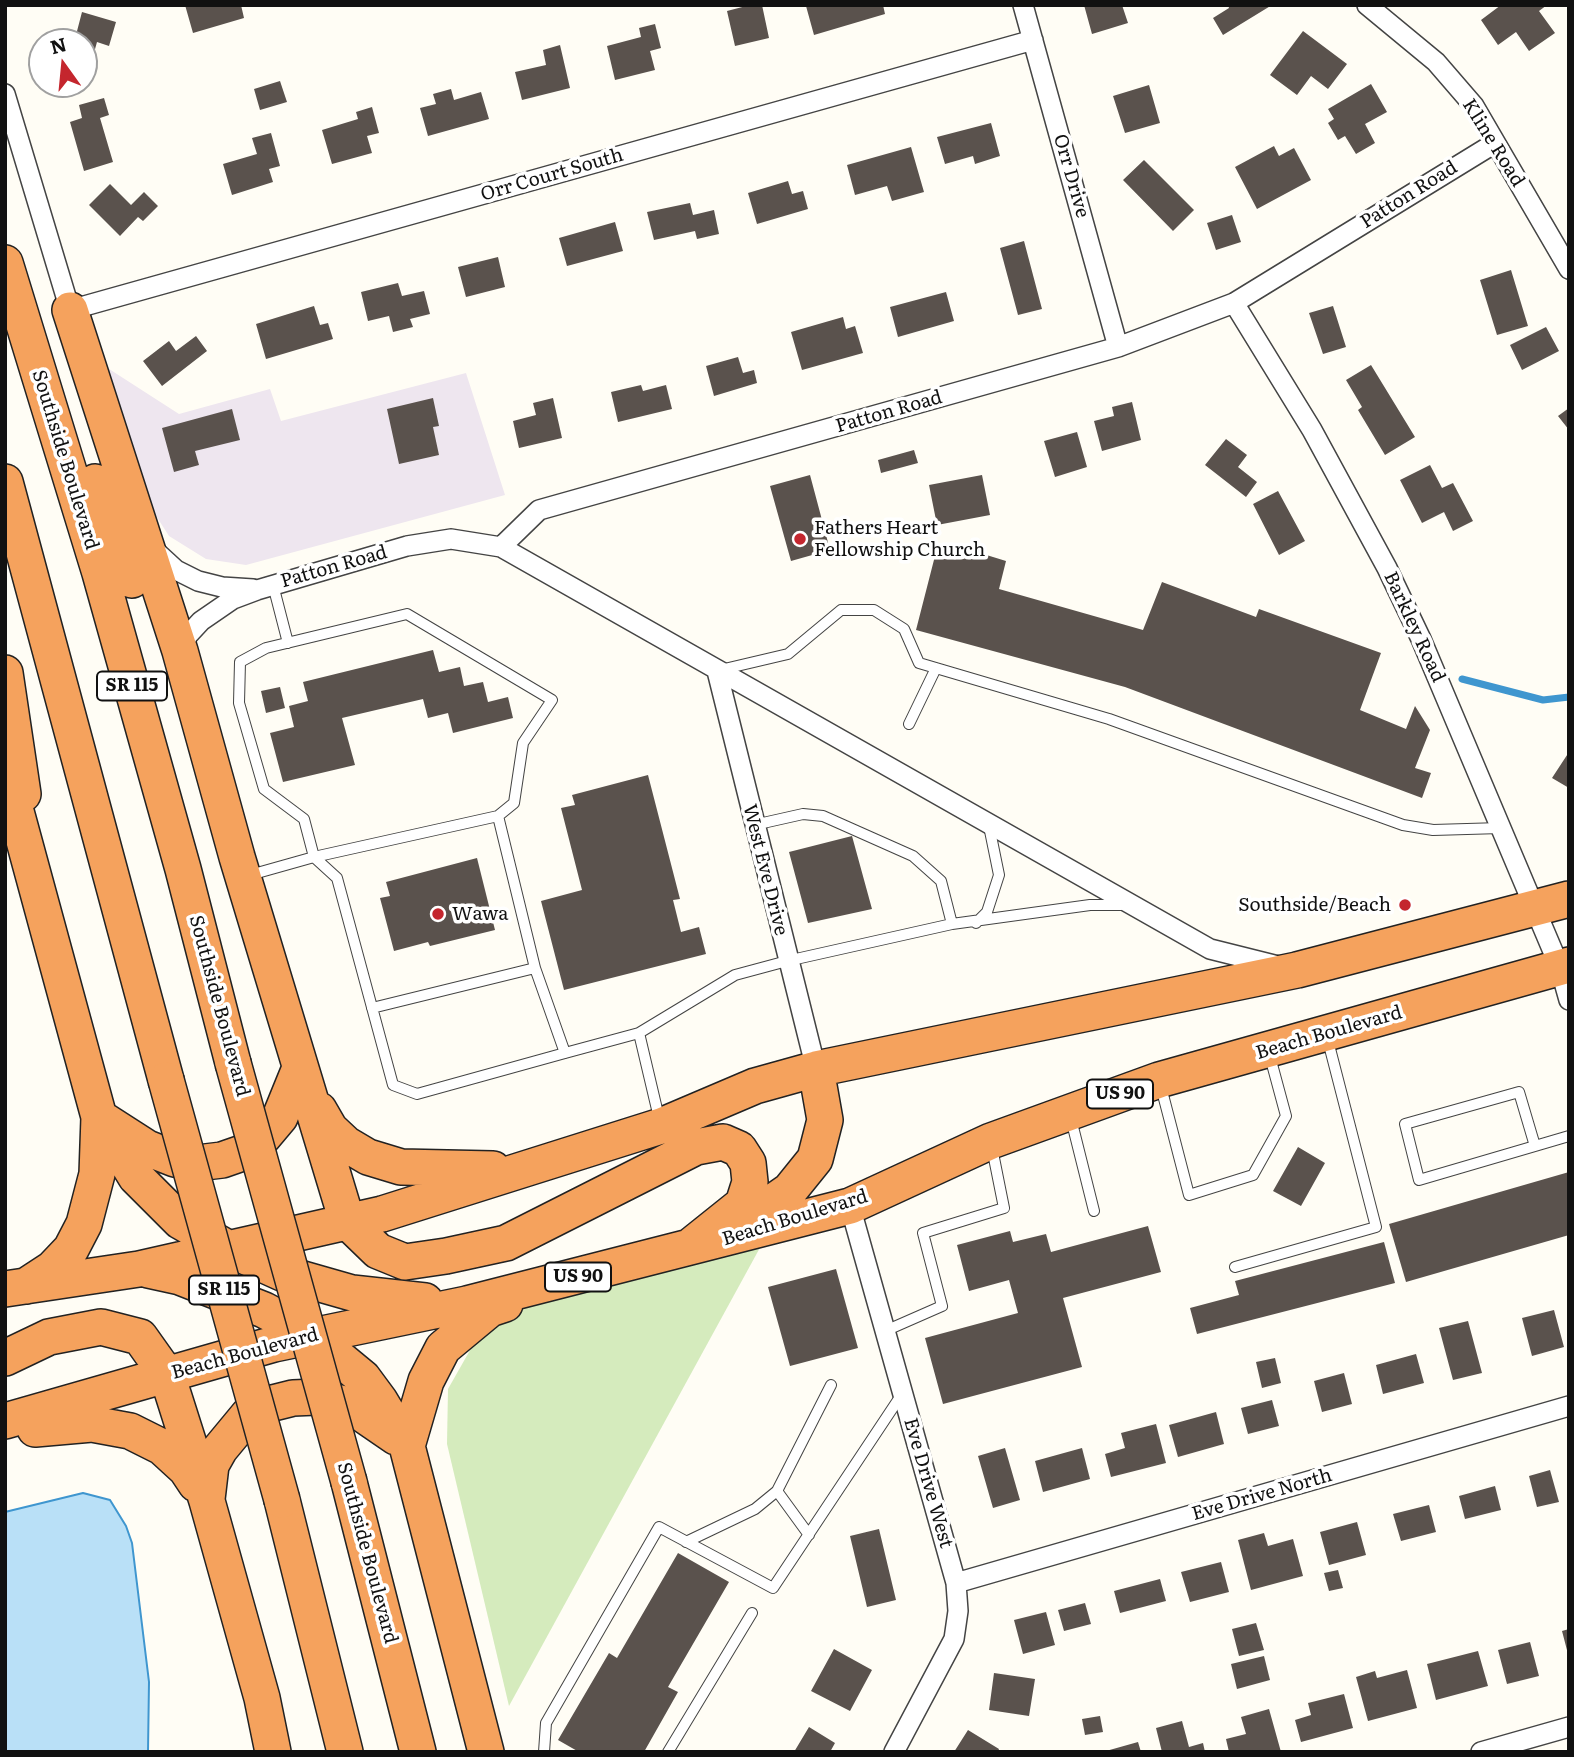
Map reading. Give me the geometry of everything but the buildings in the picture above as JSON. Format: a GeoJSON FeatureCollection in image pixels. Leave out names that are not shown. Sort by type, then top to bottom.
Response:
{"type":"FeatureCollection","features":[{"type":"Feature","properties":{"kind":"highway","name":"Southside Boulevard"},"geometry":{"type":"LineString","coordinates":[[5,263],[104,586],[183,869],[233,1063],[349,1482],[418,1752]]}},
{"type":"Feature","properties":{"kind":"highway"},"geometry":{"type":"LineString","coordinates":[[70,310],[180,651],[239,867],[347,1221],[378,1251],[405,1262],[446,1256],[506,1243],[696,1147],[723,1142],[738,1149],[748,1163],[750,1182],[743,1204],[701,1246]]}},
{"type":"Feature","properties":{"kind":"highway"},"geometry":{"type":"LineString","coordinates":[[20,312],[96,485],[239,867]]}},
{"type":"Feature","properties":{"kind":"highway","name":"SR 115"},"geometry":{"type":"LineString","coordinates":[[5,482],[282,1500],[345,1752]]}},
{"type":"Feature","properties":{"kind":"highway"},"geometry":{"type":"LineString","coordinates":[[5,673],[36,884]]}},
{"type":"Feature","properties":{"kind":"highway"},"geometry":{"type":"LineString","coordinates":[[5,771],[99,1117],[136,1178],[180,1221],[229,1249],[282,1273],[352,1293],[467,1304]]}},
{"type":"Feature","properties":{"kind":"highway"},"geometry":{"type":"LineString","coordinates":[[15,1288],[139,1269],[347,1221],[524,1170],[661,1126],[755,1086],[816,1069],[1297,970],[1569,899]]}},
{"type":"Feature","properties":{"kind":"highway","name":"Beach Boulevard"},"geometry":{"type":"LineString","coordinates":[[5,1421],[311,1335],[467,1304],[850,1206],[990,1141],[1159,1080],[1326,1034],[1566,978]]}},
{"type":"Feature","properties":{"kind":"highway"},"geometry":{"type":"LineString","coordinates":[[99,1117],[125,1136],[174,1159],[197,1163],[222,1160],[245,1152],[264,1136],[280,1117],[300,1068]]}},
{"type":"Feature","properties":{"kind":"highway"},"geometry":{"type":"LineString","coordinates":[[300,1068],[330,1129],[346,1144],[368,1157],[401,1167],[524,1170]]}},
{"type":"Feature","properties":{"kind":"highway"},"geometry":{"type":"LineString","coordinates":[[701,1246],[790,1190],[815,1159],[825,1120],[816,1069]]}},
{"type":"Feature","properties":{"kind":"highway"},"geometry":{"type":"LineString","coordinates":[[15,1288],[52,1269],[71,1248],[84,1224],[97,1174],[99,1117]]}},
{"type":"Feature","properties":{"kind":"highway"},"geometry":{"type":"LineString","coordinates":[[139,1269],[202,1286],[264,1310],[311,1335],[363,1378],[407,1446],[486,1752]]}},
{"type":"Feature","properties":{"kind":"highway"},"geometry":{"type":"LineString","coordinates":[[407,1446],[426,1381],[443,1348],[490,1310],[591,1274]]}},
{"type":"Feature","properties":{"kind":"highway"},"geometry":{"type":"LineString","coordinates":[[5,1357],[49,1337],[101,1327],[140,1337],[167,1375],[207,1502],[262,1698],[273,1752]]}},
{"type":"Feature","properties":{"kind":"highway"},"geometry":{"type":"LineString","coordinates":[[207,1502],[211,1465],[220,1449],[249,1414],[269,1404],[293,1398],[317,1397],[340,1403],[371,1419],[407,1446]]}},
{"type":"Feature","properties":{"kind":"highway"},"geometry":{"type":"LineString","coordinates":[[5,1431],[92,1424],[130,1431],[147,1438],[175,1458],[207,1502]]}},
{"type":"Feature","properties":{"kind":"highway"},"geometry":{"type":"LineString","coordinates":[[262,1698],[282,1752]]}},
{"type":"Feature","properties":{"kind":"street","name":"Orr Drive"},"geometry":{"type":"LineString","coordinates":[[1023,5],[1118,346]]}},
{"type":"Feature","properties":{"kind":"street","name":"Kline Road"},"geometry":{"type":"LineString","coordinates":[[1367,5],[1436,62],[1474,106],[1569,269]]}},
{"type":"Feature","properties":{"kind":"street","name":"Orr Court South"},"geometry":{"type":"LineString","coordinates":[[70,310],[1033,40]]}},
{"type":"Feature","properties":{"kind":"street"},"geometry":{"type":"LineString","coordinates":[[5,94],[70,310]]}},
{"type":"Feature","properties":{"kind":"street","name":"Patton Road"},"geometry":{"type":"LineString","coordinates":[[265,587],[407,546],[451,539],[501,547],[539,510],[1118,346],[1234,303],[1494,143]]}},
{"type":"Feature","properties":{"kind":"street","name":"Barkley Road"},"geometry":{"type":"LineString","coordinates":[[1234,303],[1312,430],[1387,568],[1421,639],[1566,978]]}},
{"type":"Feature","properties":{"kind":"street"},"geometry":{"type":"LineString","coordinates":[[141,536],[176,570],[198,581],[222,587],[265,587]]}},
{"type":"Feature","properties":{"kind":"street"},"geometry":{"type":"LineString","coordinates":[[501,547],[1210,949],[1297,970]]}},
{"type":"Feature","properties":{"kind":"street"},"geometry":{"type":"LineString","coordinates":[[180,651],[188,635],[201,621],[233,599],[265,587]]}},
{"type":"Feature","properties":{"kind":"street","name":"West Eve Drive"},"geometry":{"type":"LineString","coordinates":[[717,671],[816,1069]]}},
{"type":"Feature","properties":{"kind":"street","name":"Eve Drive West"},"geometry":{"type":"LineString","coordinates":[[850,1206],[956,1583],[958,1611],[954,1639],[894,1752]]}},
{"type":"Feature","properties":{"kind":"street","name":"Eve Drive North"},"geometry":{"type":"LineString","coordinates":[[956,1583],[1569,1406]]}},
{"type":"Feature","properties":{"kind":"street"},"geometry":{"type":"LineString","coordinates":[[1480,1752],[1569,1727]]}},
{"type":"Feature","properties":{"kind":"lane"},"geometry":{"type":"LineString","coordinates":[[265,587],[288,643]]}},
{"type":"Feature","properties":{"kind":"lane"},"geometry":{"type":"LineString","coordinates":[[717,671],[788,654],[841,610],[874,610],[904,629],[919,663],[1109,719],[1403,825],[1433,830],[1501,828]]}},
{"type":"Feature","properties":{"kind":"lane"},"geometry":{"type":"LineString","coordinates":[[239,867],[314,857],[498,816],[514,803],[523,743],[552,700],[407,614],[266,648],[240,662],[239,703],[264,789],[304,818],[314,857],[337,878],[393,1085],[417,1094],[639,1033],[735,975],[787,961],[953,924],[976,923],[1090,905],[1136,907]]}},
{"type":"Feature","properties":{"kind":"lane"},"geometry":{"type":"LineString","coordinates":[[909,724],[936,668]]}},
{"type":"Feature","properties":{"kind":"lane"},"geometry":{"type":"LineString","coordinates":[[754,825],[803,814],[823,816],[913,856],[941,881],[953,924]]}},
{"type":"Feature","properties":{"kind":"lane"},"geometry":{"type":"LineString","coordinates":[[498,816],[535,968],[565,1054]]}},
{"type":"Feature","properties":{"kind":"lane"},"geometry":{"type":"LineString","coordinates":[[976,923],[987,912],[999,875],[988,822]]}},
{"type":"Feature","properties":{"kind":"lane"},"geometry":{"type":"LineString","coordinates":[[372,1007],[535,968]]}},
{"type":"Feature","properties":{"kind":"lane"},"geometry":{"type":"LineString","coordinates":[[639,1033],[661,1126]]}},
{"type":"Feature","properties":{"kind":"lane"},"geometry":{"type":"LineString","coordinates":[[1236,1267],[1376,1227],[1326,1034]]}},
{"type":"Feature","properties":{"kind":"lane"},"geometry":{"type":"LineString","coordinates":[[1159,1080],[1189,1195],[1253,1175],[1286,1116],[1268,1050]]}},
{"type":"Feature","properties":{"kind":"lane"},"geometry":{"type":"LineString","coordinates":[[1535,1146],[1519,1092],[1405,1124],[1419,1180],[1535,1146],[1569,1136]]}},
{"type":"Feature","properties":{"kind":"lane"},"geometry":{"type":"LineString","coordinates":[[1069,1111],[1094,1211]]}},
{"type":"Feature","properties":{"kind":"lane"},"geometry":{"type":"LineString","coordinates":[[885,1331],[942,1306],[923,1233],[1004,1208],[990,1141]]}},
{"type":"Feature","properties":{"kind":"lane"},"geometry":{"type":"LineString","coordinates":[[686,1542],[755,1509],[777,1491],[831,1385]]}},
{"type":"Feature","properties":{"kind":"lane"},"geometry":{"type":"LineString","coordinates":[[544,1752],[546,1723],[659,1527],[773,1588],[903,1393]]}},
{"type":"Feature","properties":{"kind":"lane"},"geometry":{"type":"LineString","coordinates":[[777,1491],[808,1535]]}},
{"type":"Feature","properties":{"kind":"lane"},"geometry":{"type":"LineString","coordinates":[[668,1752],[752,1613]]}},
{"type":"Feature","properties":{"kind":"shaded area"},"geometry":{"type":"Polygon","coordinates":[[[106,367],[179,414],[270,389],[281,421],[466,373],[505,495],[246,565],[206,559],[169,536],[151,508],[106,367]]]}},
{"type":"Feature","properties":{"kind":"green space"},"geometry":{"type":"Polygon","coordinates":[[[762,1244],[509,1706],[447,1444],[448,1389],[486,1322],[547,1299],[762,1244]]]}},
{"type":"Feature","properties":{"kind":"water"},"geometry":{"type":"Polygon","coordinates":[[[83,1493],[110,1500],[126,1526],[132,1543],[149,1682],[148,1752],[5,1752],[5,1512],[83,1493]]]}},
{"type":"Feature","properties":{"kind":"waterway"},"geometry":{"type":"LineString","coordinates":[[1462,679],[1543,700],[1569,697]]}},
{"type":"Feature","properties":{"kind":"place","name":"Fathers Heart Fellowship Church"},"geometry":{"type":"Point","coordinates":[800,539]}},
{"type":"Feature","properties":{"kind":"place","name":"Southside/Beach"},"geometry":{"type":"Point","coordinates":[1405,905]}},
{"type":"Feature","properties":{"kind":"place","name":"Wawa"},"geometry":{"type":"Point","coordinates":[438,914]}}]}
